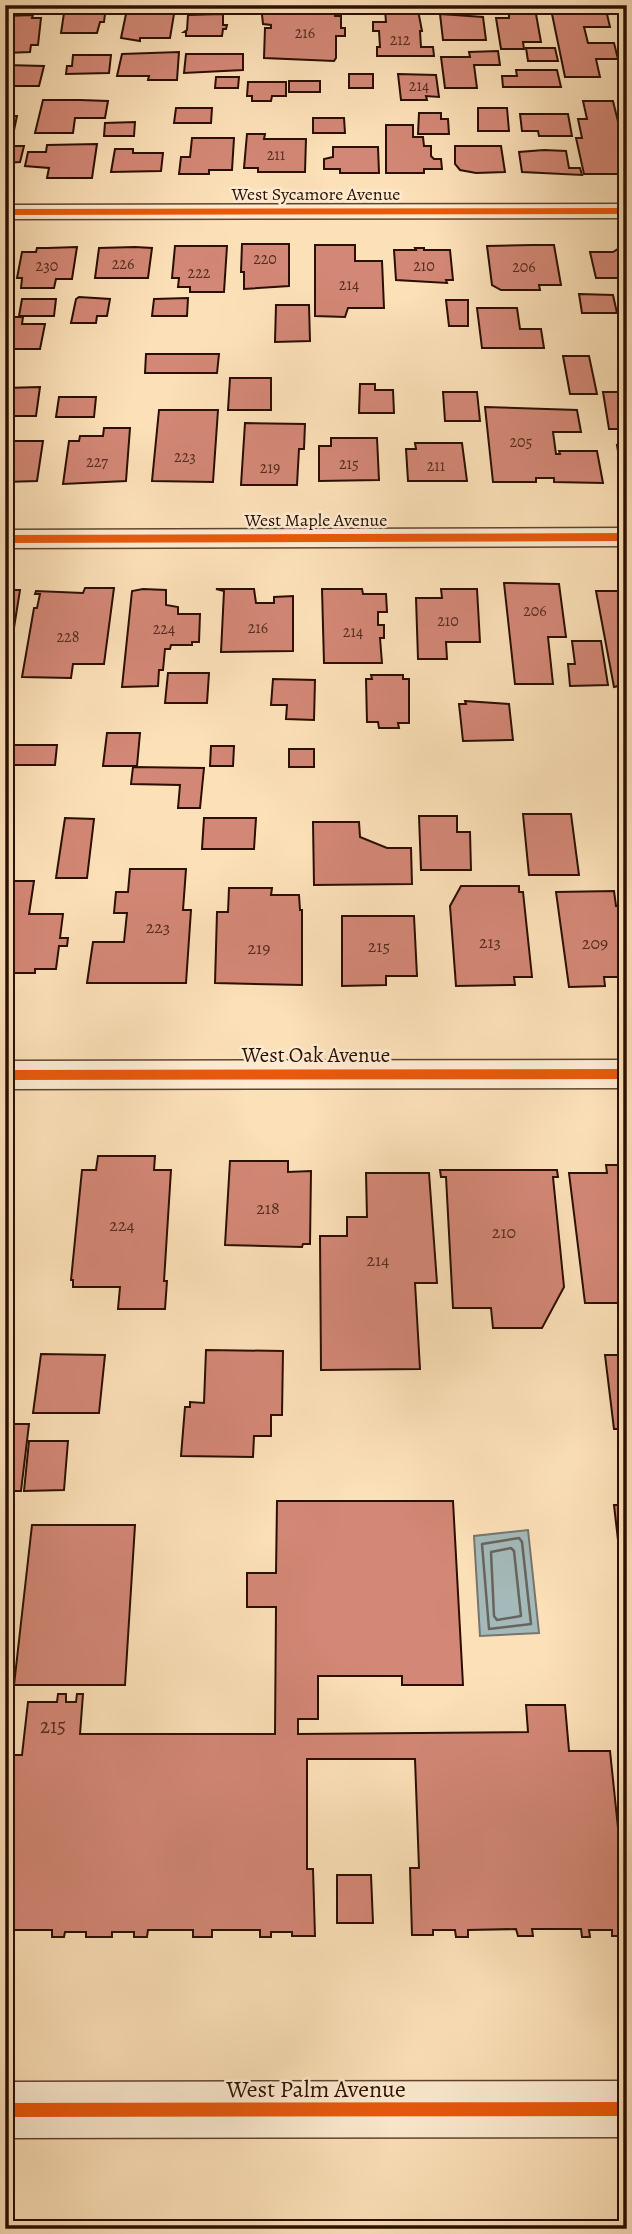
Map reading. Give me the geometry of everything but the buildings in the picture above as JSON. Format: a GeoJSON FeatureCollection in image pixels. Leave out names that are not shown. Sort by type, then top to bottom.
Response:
{"type":"FeatureCollection","features":[{"type":"Feature","properties":{"kind":"street","name":"West Sycamore Avenue"},"geometry":{"type":"LineString","coordinates":[[5,212],[627,211]]}},
{"type":"Feature","properties":{"kind":"street","name":"West Maple Avenue"},"geometry":{"type":"LineString","coordinates":[[5,538],[627,537]]}},
{"type":"Feature","properties":{"kind":"street","name":"West Oak Avenue"},"geometry":{"type":"LineString","coordinates":[[5,1074],[627,1074]]}},
{"type":"Feature","properties":{"kind":"street","name":"West Palm Avenue"},"geometry":{"type":"LineString","coordinates":[[5,2110],[627,2109]]}},
{"type":"Feature","properties":{"kind":"water"},"geometry":{"type":"Polygon","coordinates":[[[528,1530],[539,1633],[480,1636],[474,1536],[528,1530]]]}},
{"type":"Feature","properties":{"kind":"cycle path"},"geometry":{"type":"LineString","coordinates":[[5,212],[627,211]]}},
{"type":"Feature","properties":{"kind":"cycle path"},"geometry":{"type":"LineString","coordinates":[[5,539],[627,537]]}},
{"type":"Feature","properties":{"kind":"cycle path"},"geometry":{"type":"LineString","coordinates":[[5,1075],[627,1074]]}},
{"type":"Feature","properties":{"kind":"cycle path"},"geometry":{"type":"LineString","coordinates":[[5,2110],[627,2109]]}}]}
